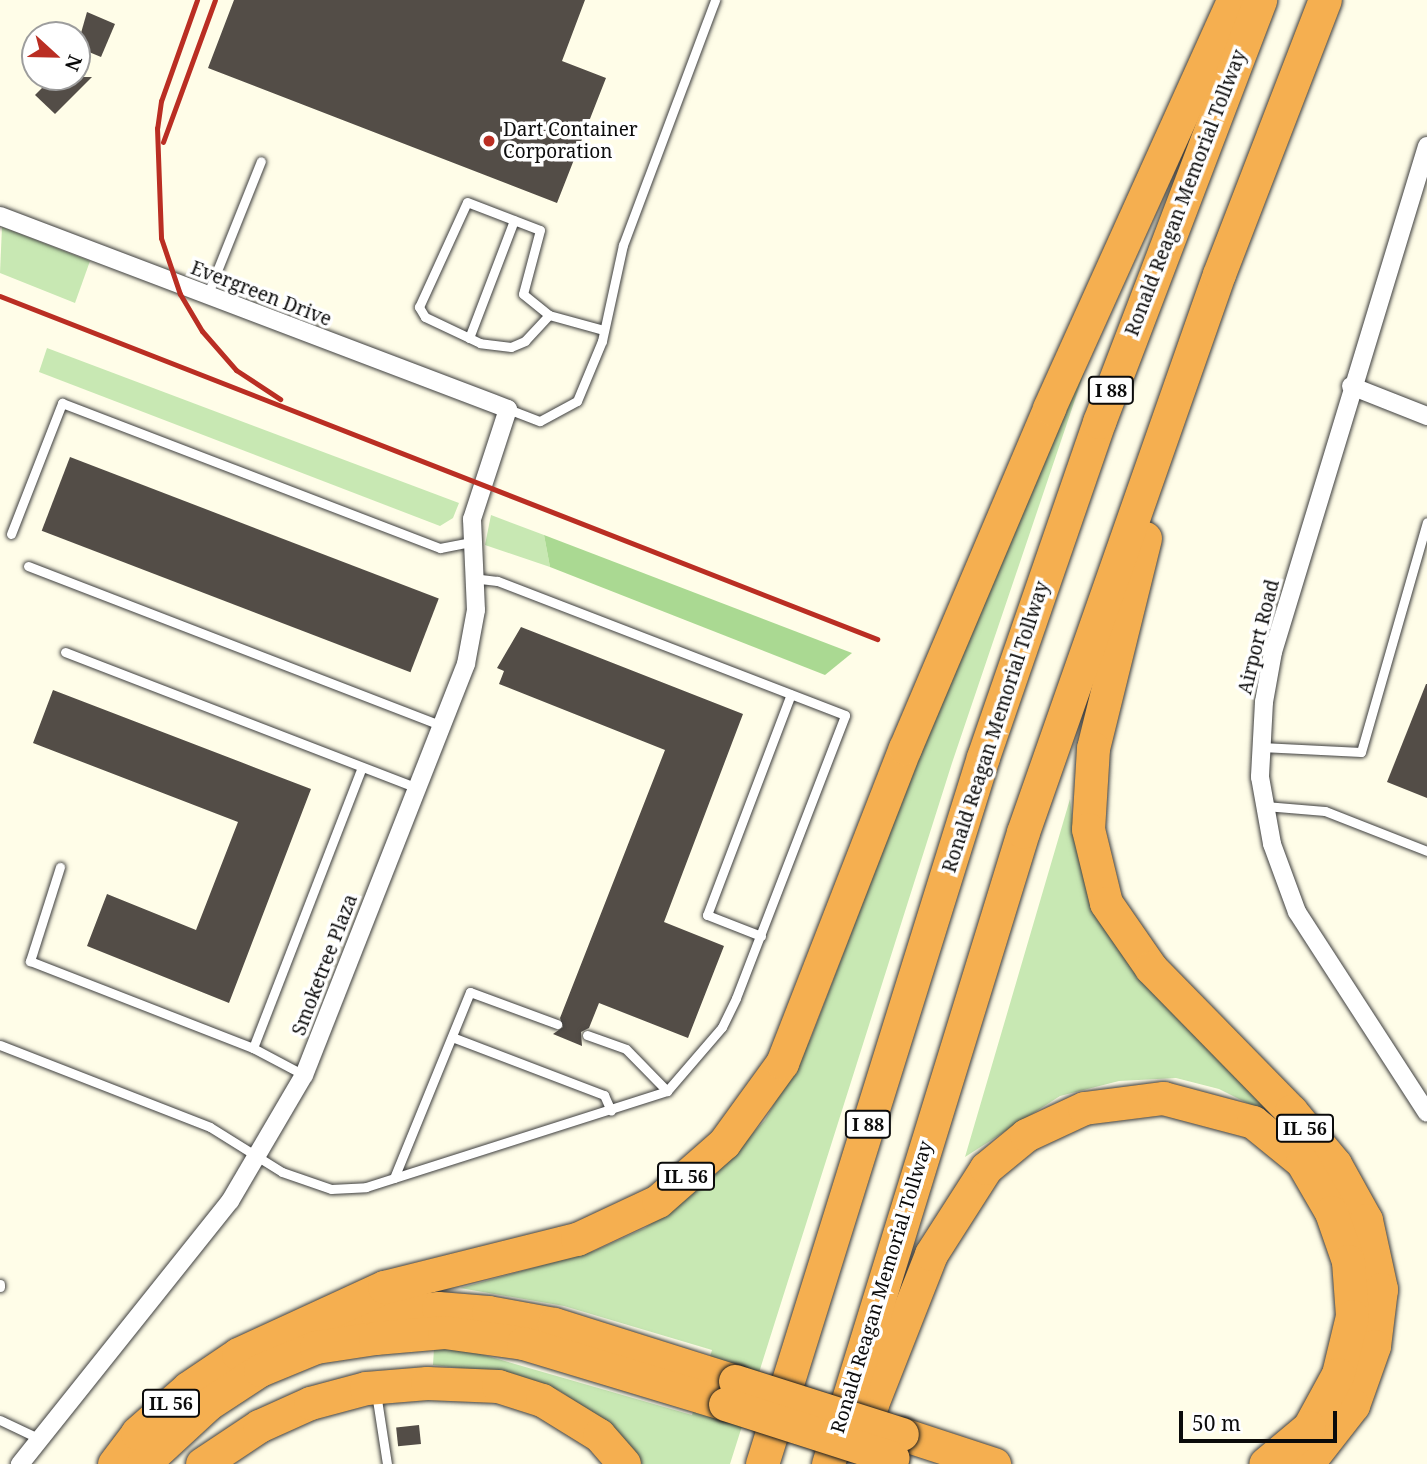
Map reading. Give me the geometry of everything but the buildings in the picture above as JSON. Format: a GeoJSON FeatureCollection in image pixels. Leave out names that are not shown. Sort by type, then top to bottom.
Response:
{"type":"FeatureCollection","features":[{"type":"Feature","properties":{"kind":"highway","name":"IL 56"},"geometry":{"type":"LineString","coordinates":[[114,1464],[137,1433],[177,1397],[238,1354],[384,1287],[577,1239],[658,1201],[724,1143],[782,1063],[905,748],[1233,0]]}},
{"type":"Feature","properties":{"kind":"highway","name":"Ronald Reagan Memorial Tollway"},"geometry":{"type":"LineString","coordinates":[[762,1464],[988,744],[1099,422],[1260,0]]}},
{"type":"Feature","properties":{"kind":"highway","name":"Ronald Reagan Memorial Tollway"},"geometry":{"type":"LineString","coordinates":[[828,1464],[1023,832],[1175,398],[1325,0]]}},
{"type":"Feature","properties":{"kind":"highway","name":"IL 56"},"geometry":{"type":"LineString","coordinates":[[1175,398],[1093,748],[1088,829],[1106,903],[1151,968],[1291,1111],[1335,1164],[1366,1220],[1381,1289],[1374,1346],[1353,1405],[1307,1464]]}},
{"type":"Feature","properties":{"kind":"highway"},"geometry":{"type":"LineString","coordinates":[[835,1464],[872,1404],[931,1254],[986,1168],[1027,1135],[1084,1108],[1163,1098],[1253,1122],[1302,1162],[1331,1212],[1348,1261],[1352,1315],[1338,1374],[1309,1427],[1265,1464]]}},
{"type":"Feature","properties":{"kind":"highway"},"geometry":{"type":"LineString","coordinates":[[238,1354],[377,1314],[438,1308],[555,1324],[730,1393]]}},
{"type":"Feature","properties":{"kind":"highway","name":"IL 56"},"geometry":{"type":"LineString","coordinates":[[143,1464],[208,1404],[260,1370],[316,1347],[444,1332],[523,1343],[730,1393],[902,1452]]}},
{"type":"Feature","properties":{"kind":"highway"},"geometry":{"type":"LineString","coordinates":[[202,1464],[259,1426],[310,1403],[375,1387],[498,1386],[571,1414],[624,1464]]}},
{"type":"Feature","properties":{"kind":"highway"},"geometry":{"type":"LineString","coordinates":[[902,1452],[994,1464]]}},
{"type":"Feature","properties":{"kind":"street","name":"Airport Road"},"geometry":{"type":"LineString","coordinates":[[1427,146],[1351,386],[1273,652],[1261,747],[1265,806],[1281,874],[1315,948],[1427,1113]]}},
{"type":"Feature","properties":{"kind":"street","name":"Evergreen Drive"},"geometry":{"type":"LineString","coordinates":[[0,216],[508,409]]}},
{"type":"Feature","properties":{"kind":"street"},"geometry":{"type":"LineString","coordinates":[[1351,386],[1427,416]]}},
{"type":"Feature","properties":{"kind":"street","name":"Smoketree Plaza"},"geometry":{"type":"LineString","coordinates":[[20,1464],[260,1157],[304,1075],[442,726],[473,639],[474,578],[471,542],[478,495],[508,409]]}},
{"type":"Feature","properties":{"kind":"lane"},"geometry":{"type":"LineString","coordinates":[[508,409],[540,421],[577,401],[604,330],[624,245],[715,0]]}},
{"type":"Feature","properties":{"kind":"lane"},"geometry":{"type":"LineString","coordinates":[[207,296],[261,161]]}},
{"type":"Feature","properties":{"kind":"lane"},"geometry":{"type":"LineString","coordinates":[[549,314],[525,341],[512,347],[469,338],[425,317],[419,307],[461,206],[467,202],[540,230],[523,294],[549,314],[604,330]]}},
{"type":"Feature","properties":{"kind":"lane"},"geometry":{"type":"LineString","coordinates":[[469,338],[513,220]]}},
{"type":"Feature","properties":{"kind":"lane"},"geometry":{"type":"LineString","coordinates":[[11,534],[62,403],[440,548],[471,542]]}},
{"type":"Feature","properties":{"kind":"lane"},"geometry":{"type":"LineString","coordinates":[[1261,747],[1361,752],[1427,522]]}},
{"type":"Feature","properties":{"kind":"lane"},"geometry":{"type":"LineString","coordinates":[[28,566],[442,726]]}},
{"type":"Feature","properties":{"kind":"lane"},"geometry":{"type":"LineString","coordinates":[[0,1045],[210,1128],[282,1172],[331,1189],[366,1187],[667,1091],[722,1027],[761,936],[845,715],[497,581],[474,578]]}},
{"type":"Feature","properties":{"kind":"lane"},"geometry":{"type":"LineString","coordinates":[[65,652],[417,788]]}},
{"type":"Feature","properties":{"kind":"lane"},"geometry":{"type":"LineString","coordinates":[[761,936],[707,915],[791,694]]}},
{"type":"Feature","properties":{"kind":"lane"},"geometry":{"type":"LineString","coordinates":[[253,1048],[362,767]]}},
{"type":"Feature","properties":{"kind":"lane"},"geometry":{"type":"LineString","coordinates":[[1265,806],[1325,811],[1427,851]]}},
{"type":"Feature","properties":{"kind":"lane"},"geometry":{"type":"LineString","coordinates":[[60,867],[30,961],[253,1048],[304,1075]]}},
{"type":"Feature","properties":{"kind":"lane"},"geometry":{"type":"LineString","coordinates":[[394,1178],[470,992],[557,1024]]}},
{"type":"Feature","properties":{"kind":"lane"},"geometry":{"type":"LineString","coordinates":[[587,1035],[626,1049],[667,1091]]}},
{"type":"Feature","properties":{"kind":"lane"},"geometry":{"type":"LineString","coordinates":[[452,1037],[604,1095],[611,1111]]}},
{"type":"Feature","properties":{"kind":"lane"},"geometry":{"type":"LineString","coordinates":[[375,1387],[387,1464]]}},
{"type":"Feature","properties":{"kind":"lane"},"geometry":{"type":"LineString","coordinates":[[0,1420],[40,1439]]}},
{"type":"Feature","properties":{"kind":"green space"},"geometry":{"type":"Polygon","coordinates":[[[2,227],[90,261],[75,303],[0,273],[2,227]]]}},
{"type":"Feature","properties":{"kind":"green space"},"geometry":{"type":"Polygon","coordinates":[[[47,348],[459,503],[453,518],[440,526],[39,372],[47,348]]]}},
{"type":"Feature","properties":{"kind":"green space"},"geometry":{"type":"Polygon","coordinates":[[[1079,371],[1084,373],[952,763],[730,1464],[642,1464],[614,1429],[560,1391],[514,1374],[433,1365],[434,1348],[470,1351],[692,1415],[712,1350],[564,1306],[460,1288],[594,1251],[645,1228],[709,1181],[765,1120],[811,1038],[913,772],[1079,371]]]}},
{"type":"Feature","properties":{"kind":"green space"},"geometry":{"type":"Polygon","coordinates":[[[491,515],[544,535],[550,567],[485,545],[491,515]]]}},
{"type":"Feature","properties":{"kind":"green space"},"geometry":{"type":"Polygon","coordinates":[[[544,535],[852,653],[825,675],[550,567],[544,535]]]}},
{"type":"Feature","properties":{"kind":"green space"},"geometry":{"type":"Polygon","coordinates":[[[1070,799],[1075,840],[1274,1112],[1271,1115],[1219,1089],[1176,1078],[1119,1081],[1060,1096],[965,1157],[1070,799]]]}},
{"type":"Feature","properties":{"kind":"railway"},"geometry":{"type":"LineString","coordinates":[[197,0],[161,101],[157,128],[161,238],[180,294],[202,331],[236,370],[280,399]]}},
{"type":"Feature","properties":{"kind":"railway"},"geometry":{"type":"LineString","coordinates":[[163,142],[215,0]]}},
{"type":"Feature","properties":{"kind":"railway"},"geometry":{"type":"LineString","coordinates":[[0,296],[877,639]]}},
{"type":"Feature","properties":{"kind":"place","name":"Dart Container Corporation"},"geometry":{"type":"Point","coordinates":[489,141]}}]}
